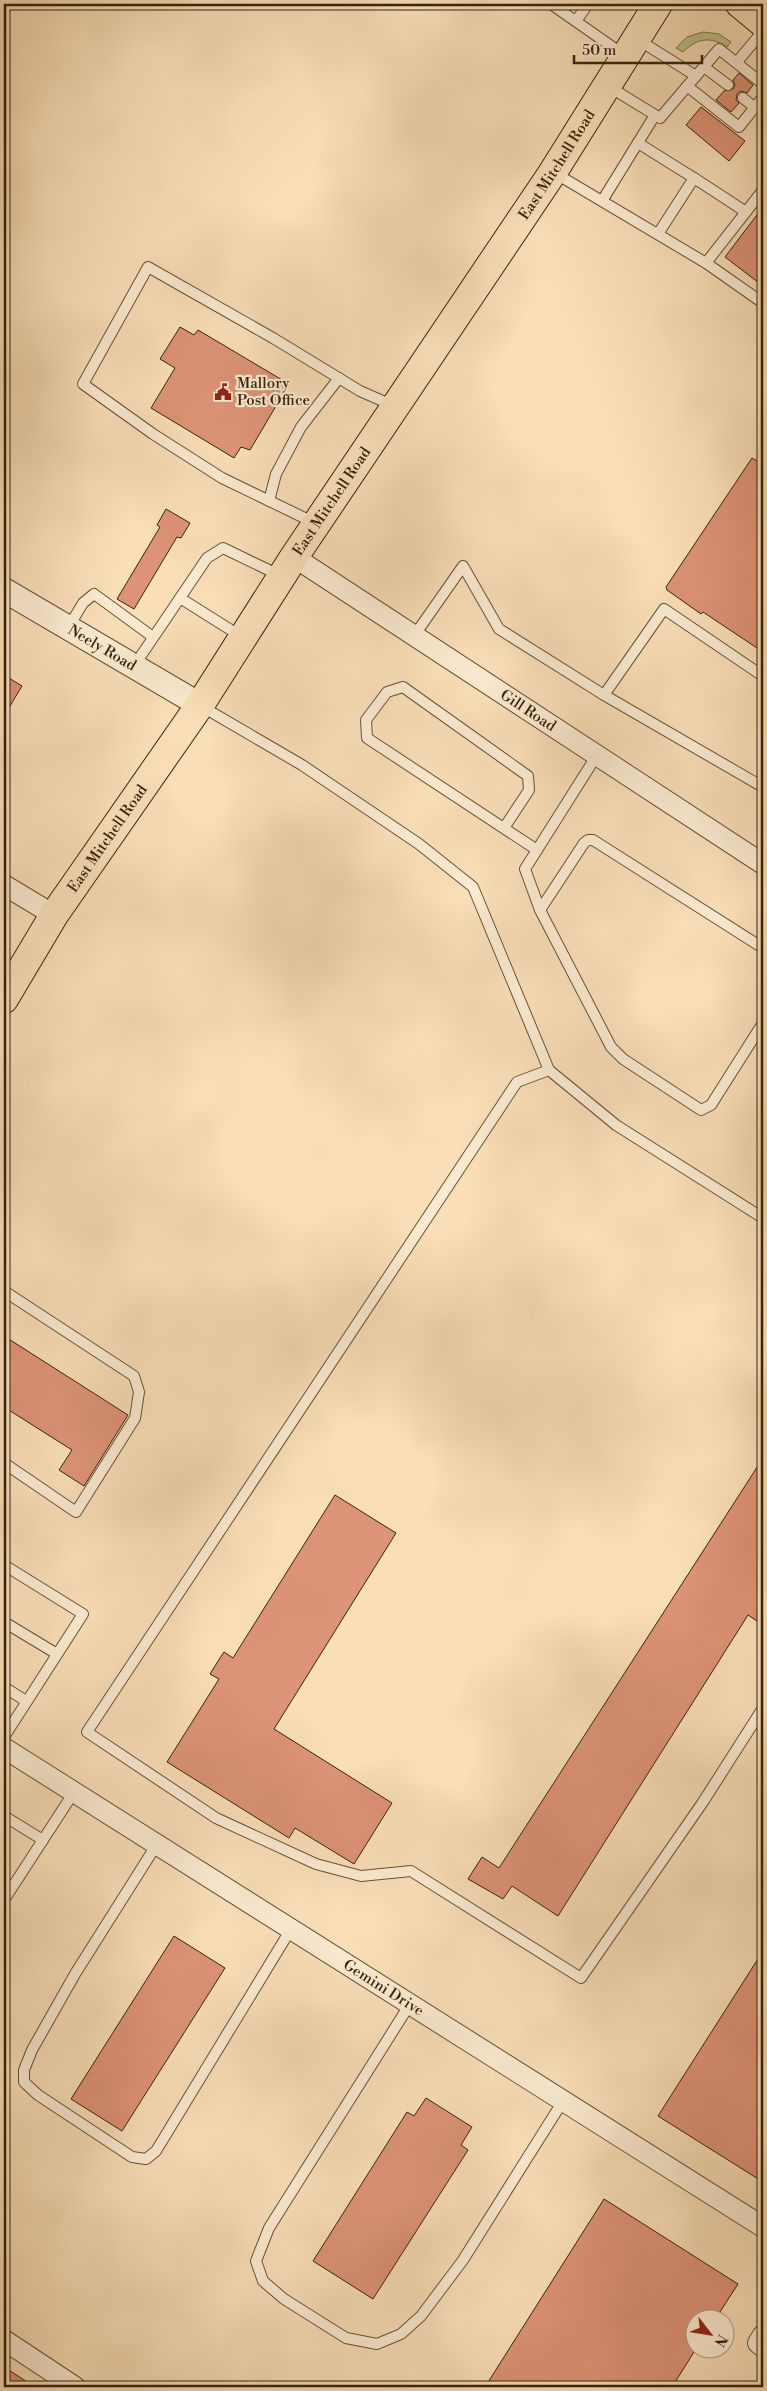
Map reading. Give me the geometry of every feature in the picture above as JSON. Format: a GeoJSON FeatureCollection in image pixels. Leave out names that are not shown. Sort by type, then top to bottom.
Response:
{"type":"FeatureCollection","features":[{"type":"Feature","properties":{"kind":"main road","name":"East Mitchell Road"},"geometry":{"type":"LineString","coordinates":[[4,999],[54,915],[200,706],[317,523],[552,172],[658,4]]}},
{"type":"Feature","properties":{"kind":"main road"},"geometry":{"type":"LineString","coordinates":[[740,4],[763,22]]}},
{"type":"Feature","properties":{"kind":"street","name":"Gill Road"},"geometry":{"type":"LineString","coordinates":[[288,567],[414,636],[763,864]]}},
{"type":"Feature","properties":{"kind":"street","name":"Neely Road"},"geometry":{"type":"LineString","coordinates":[[4,590],[200,706]]}},
{"type":"Feature","properties":{"kind":"street"},"geometry":{"type":"LineString","coordinates":[[4,885],[54,915]]}},
{"type":"Feature","properties":{"kind":"street","name":"Gemini Drive"},"geometry":{"type":"LineString","coordinates":[[4,1748],[763,2227]]}},
{"type":"Feature","properties":{"kind":"street"},"geometry":{"type":"LineString","coordinates":[[763,2335],[758,2343],[763,2347]]}},
{"type":"Feature","properties":{"kind":"street"},"geometry":{"type":"LineString","coordinates":[[4,2340],[75,2387]]}},
{"type":"Feature","properties":{"kind":"lane"},"geometry":{"type":"LineString","coordinates":[[551,4],[576,21],[696,76]]}},
{"type":"Feature","properties":{"kind":"lane"},"geometry":{"type":"LineString","coordinates":[[576,21],[588,4]]}},
{"type":"Feature","properties":{"kind":"lane"},"geometry":{"type":"LineString","coordinates":[[737,62],[763,31]]}},
{"type":"Feature","properties":{"kind":"lane"},"geometry":{"type":"LineString","coordinates":[[607,86],[660,118],[719,49],[763,84]]}},
{"type":"Feature","properties":{"kind":"lane"},"geometry":{"type":"LineString","coordinates":[[704,67],[728,86]]}},
{"type":"Feature","properties":{"kind":"lane"},"geometry":{"type":"LineString","coordinates":[[687,86],[739,127],[763,98]]}},
{"type":"Feature","properties":{"kind":"lane"},"geometry":{"type":"LineString","coordinates":[[743,98],[755,108]]}},
{"type":"Feature","properties":{"kind":"lane"},"geometry":{"type":"LineString","coordinates":[[602,201],[655,114]]}},
{"type":"Feature","properties":{"kind":"lane"},"geometry":{"type":"LineString","coordinates":[[638,143],[746,212]]}},
{"type":"Feature","properties":{"kind":"lane"},"geometry":{"type":"LineString","coordinates":[[552,172],[706,263],[763,303]]}},
{"type":"Feature","properties":{"kind":"lane"},"geometry":{"type":"LineString","coordinates":[[658,234],[694,178]]}},
{"type":"Feature","properties":{"kind":"lane"},"geometry":{"type":"LineString","coordinates":[[706,263],[763,190]]}},
{"type":"Feature","properties":{"kind":"lane"},"geometry":{"type":"LineString","coordinates":[[317,523],[222,478],[153,434],[83,384],[148,267],[273,338],[360,391],[395,406]]}},
{"type":"Feature","properties":{"kind":"lane"},"geometry":{"type":"LineString","coordinates":[[269,501],[276,474],[301,427],[339,378]]}},
{"type":"Feature","properties":{"kind":"lane"},"geometry":{"type":"LineString","coordinates":[[134,666],[208,558],[223,548],[288,567]]}},
{"type":"Feature","properties":{"kind":"lane"},"geometry":{"type":"LineString","coordinates":[[414,636],[463,566],[499,628],[604,695],[763,787]]}},
{"type":"Feature","properties":{"kind":"lane"},"geometry":{"type":"LineString","coordinates":[[68,628],[83,602],[94,594],[153,637]]}},
{"type":"Feature","properties":{"kind":"lane"},"geometry":{"type":"LineString","coordinates":[[180,598],[243,638]]}},
{"type":"Feature","properties":{"kind":"lane"},"geometry":{"type":"LineString","coordinates":[[604,695],[664,609],[763,676]]}},
{"type":"Feature","properties":{"kind":"lane"},"geometry":{"type":"LineString","coordinates":[[504,828],[529,790],[528,776],[403,687],[387,692],[366,720],[366,738],[537,850]]}},
{"type":"Feature","properties":{"kind":"lane"},"geometry":{"type":"LineString","coordinates":[[200,706],[302,765],[419,844],[473,887],[549,1070],[616,1125],[763,1218]]}},
{"type":"Feature","properties":{"kind":"lane"},"geometry":{"type":"LineString","coordinates":[[597,755],[525,869],[540,910],[611,1047],[623,1059],[702,1110],[711,1105],[763,1023]]}},
{"type":"Feature","properties":{"kind":"lane"},"geometry":{"type":"LineString","coordinates":[[540,910],[584,843],[588,840],[594,840],[763,948]]}},
{"type":"Feature","properties":{"kind":"lane"},"geometry":{"type":"LineString","coordinates":[[549,1070],[517,1082],[87,1732],[216,1818],[316,1864],[361,1876],[412,1871],[581,1978],[703,1802],[763,1708]]}},
{"type":"Feature","properties":{"kind":"lane"},"geometry":{"type":"LineString","coordinates":[[4,1291],[134,1376],[139,1392],[135,1418],[76,1512],[4,1463]]}},
{"type":"Feature","properties":{"kind":"lane"},"geometry":{"type":"LineString","coordinates":[[4,1565],[83,1614],[4,1738]]}},
{"type":"Feature","properties":{"kind":"lane"},"geometry":{"type":"LineString","coordinates":[[4,1622],[57,1654]]}},
{"type":"Feature","properties":{"kind":"lane"},"geometry":{"type":"LineString","coordinates":[[4,1686],[26,1701]]}},
{"type":"Feature","properties":{"kind":"lane"},"geometry":{"type":"LineString","coordinates":[[4,1900],[74,1792]]}},
{"type":"Feature","properties":{"kind":"lane"},"geometry":{"type":"LineString","coordinates":[[4,1816],[43,1840]]}},
{"type":"Feature","properties":{"kind":"lane"},"geometry":{"type":"LineString","coordinates":[[156,1844],[75,1974],[32,2050],[24,2070],[24,2082],[38,2095],[132,2158],[146,2159],[156,2151],[291,1929]]}},
{"type":"Feature","properties":{"kind":"lane"},"geometry":{"type":"LineString","coordinates":[[410,2004],[270,2228],[256,2261],[263,2281],[284,2299],[346,2338],[377,2344],[401,2334],[421,2316],[463,2260],[563,2101]]}},
{"type":"Feature","properties":{"kind":"shaded area"},"geometry":{"type":"Polygon","coordinates":[[[703,32],[719,34],[731,42],[727,47],[715,41],[704,40],[688,47],[683,52],[676,48],[687,37],[703,32]]]}},
{"type":"Feature","properties":{"kind":"building"},"geometry":{"type":"Polygon","coordinates":[[[739,73],[753,85],[747,93],[741,91],[737,94],[736,100],[739,103],[731,112],[716,100],[724,91],[733,89],[735,85],[733,80],[739,73]]]}},
{"type":"Feature","properties":{"kind":"building"},"geometry":{"type":"Polygon","coordinates":[[[701,107],[745,141],[729,161],[686,125],[701,107]]]}},
{"type":"Feature","properties":{"kind":"building"},"geometry":{"type":"Polygon","coordinates":[[[763,207],[763,286],[725,257],[763,207]]]}},
{"type":"Feature","properties":{"kind":"building","name":"Mallory Post Office"},"geometry":{"type":"Polygon","coordinates":[[[180,327],[194,335],[198,330],[289,384],[250,450],[241,447],[234,458],[151,408],[175,368],[160,359],[180,327]]]}},
{"type":"Feature","properties":{"kind":"building"},"geometry":{"type":"Polygon","coordinates":[[[752,458],[763,465],[763,652],[703,612],[701,614],[667,590],[666,587],[752,458]]]}},
{"type":"Feature","properties":{"kind":"building"},"geometry":{"type":"Polygon","coordinates":[[[166,509],[190,523],[181,538],[177,537],[134,609],[117,599],[160,527],[157,525],[166,509]]]}},
{"type":"Feature","properties":{"kind":"building"},"geometry":{"type":"Polygon","coordinates":[[[4,675],[22,686],[4,716],[4,675]]]}},
{"type":"Feature","properties":{"kind":"building"},"geometry":{"type":"Polygon","coordinates":[[[4,1336],[128,1415],[84,1486],[59,1470],[72,1450],[4,1407],[4,1336]]]}},
{"type":"Feature","properties":{"kind":"building"},"geometry":{"type":"Polygon","coordinates":[[[763,1458],[763,1625],[748,1615],[558,1916],[512,1886],[503,1899],[468,1879],[482,1857],[499,1868],[763,1458]]]}},
{"type":"Feature","properties":{"kind":"building"},"geometry":{"type":"Polygon","coordinates":[[[335,1495],[396,1533],[274,1729],[392,1803],[354,1864],[295,1828],[289,1838],[167,1762],[219,1679],[210,1674],[220,1658],[224,1652],[233,1658],[335,1495]]]}},
{"type":"Feature","properties":{"kind":"building"},"geometry":{"type":"Polygon","coordinates":[[[174,1936],[225,1968],[122,2131],[71,2099],[174,1936]]]}},
{"type":"Feature","properties":{"kind":"building"},"geometry":{"type":"Polygon","coordinates":[[[763,1951],[763,2182],[658,2116],[763,1951]]]}},
{"type":"Feature","properties":{"kind":"building"},"geometry":{"type":"Polygon","coordinates":[[[426,2098],[472,2127],[461,2145],[468,2150],[373,2299],[313,2261],[407,2112],[414,2116],[426,2098]]]}},
{"type":"Feature","properties":{"kind":"building"},"geometry":{"type":"Polygon","coordinates":[[[604,2199],[738,2284],[722,2308],[684,2308],[684,2358],[690,2358],[672,2387],[485,2387],[604,2199]]]}},
{"type":"Feature","properties":{"kind":"building"},"geometry":{"type":"Polygon","coordinates":[[[4,2367],[35,2387],[4,2387],[4,2367]]]}},
{"type":"Feature","properties":{"kind":"place","name":"Mallory Post Office"},"geometry":{"type":"Point","coordinates":[223,392]}}]}
